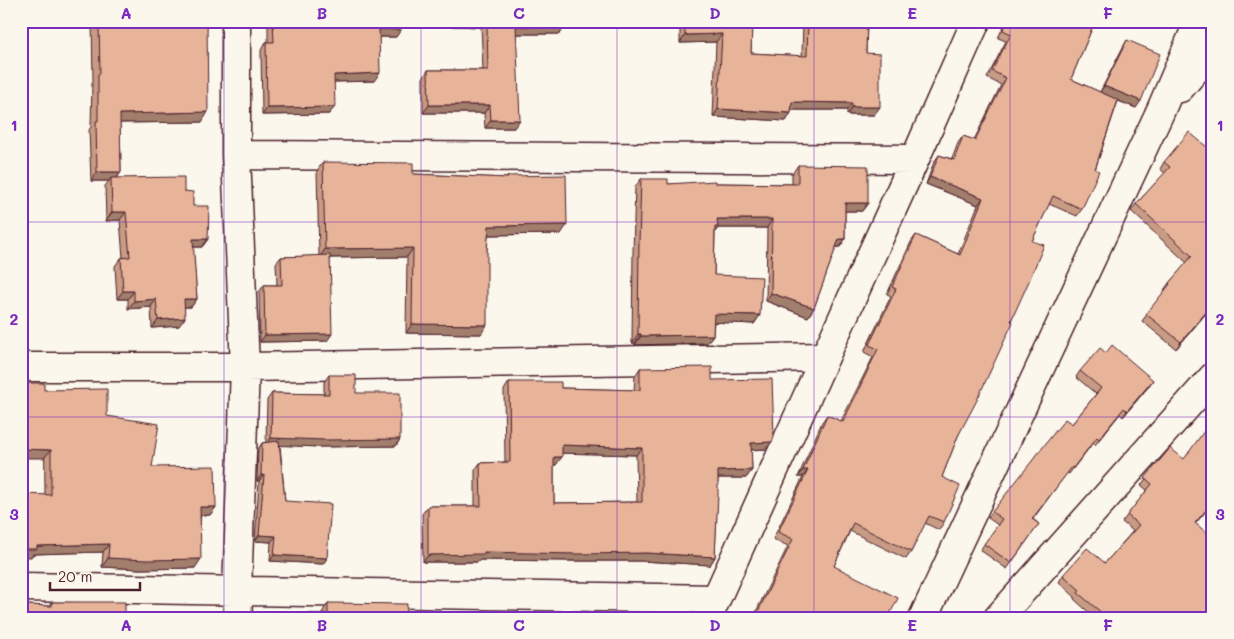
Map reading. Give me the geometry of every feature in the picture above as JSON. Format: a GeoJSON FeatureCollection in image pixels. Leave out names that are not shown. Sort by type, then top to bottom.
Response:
{"type":"FeatureCollection","features":[{"type":"Feature","properties":{"kind":"street"},"geometry":{"type":"LineString","coordinates":[[236,21],[236,155],[245,367],[237,605]]}},
{"type":"Feature","properties":{"kind":"street"},"geometry":{"type":"LineString","coordinates":[[21,587],[237,605],[712,608],[976,21]]}},
{"type":"Feature","properties":{"kind":"street"},"geometry":{"type":"LineString","coordinates":[[923,618],[1160,112],[1200,21]]}},
{"type":"Feature","properties":{"kind":"street"},"geometry":{"type":"LineString","coordinates":[[1160,112],[1213,49]]}},
{"type":"Feature","properties":{"kind":"street"},"geometry":{"type":"LineString","coordinates":[[236,155],[915,159]]}},
{"type":"Feature","properties":{"kind":"street"},"geometry":{"type":"LineString","coordinates":[[21,367],[245,367],[825,357]]}},
{"type":"Feature","properties":{"kind":"street"},"geometry":{"type":"LineString","coordinates":[[998,618],[1213,377]]}},
{"type":"Feature","properties":{"kind":"building"},"geometry":{"type":"Polygon","coordinates":[[[99,21],[207,21],[208,112],[120,114],[121,172],[97,172],[96,121],[98,121],[98,74],[100,74],[99,21]]]}},
{"type":"Feature","properties":{"kind":"building"},"geometry":{"type":"Polygon","coordinates":[[[273,21],[401,21],[401,30],[379,29],[380,73],[334,75],[335,107],[267,108],[266,42],[274,42],[273,21]]]}},
{"type":"Feature","properties":{"kind":"building"},"geometry":{"type":"Polygon","coordinates":[[[487,21],[565,21],[565,26],[516,26],[520,120],[491,120],[490,105],[429,105],[428,70],[488,70],[487,21]]]}},
{"type":"Feature","properties":{"kind":"building"},"geometry":{"type":"Polygon","coordinates":[[[685,21],[752,21],[751,53],[807,56],[808,21],[867,21],[866,53],[880,54],[880,107],[852,107],[852,103],[792,102],[791,113],[718,109],[722,34],[685,35],[685,21]]]}},
{"type":"Feature","properties":{"kind":"building"},"geometry":{"type":"Polygon","coordinates":[[[1007,21],[1095,21],[1071,79],[1118,100],[1095,169],[1099,171],[1082,209],[1053,196],[1032,241],[1044,245],[1011,321],[1013,322],[958,436],[942,477],[960,486],[944,522],[929,516],[911,552],[853,523],[834,566],[898,598],[888,618],[755,618],[793,539],[778,532],[808,470],[803,470],[827,415],[843,422],[878,349],[869,345],[896,289],[892,287],[916,235],[960,255],[983,198],[930,177],[939,155],[954,160],[963,136],[975,140],[1006,78],[992,71],[1011,34],[1003,30],[1007,21]]]}},
{"type":"Feature","properties":{"kind":"building"},"geometry":{"type":"Polygon","coordinates":[[[1127,40],[1160,54],[1141,101],[1104,86],[1127,40]]]}},
{"type":"Feature","properties":{"kind":"building"},"geometry":{"type":"Polygon","coordinates":[[[1189,132],[1213,152],[1213,304],[1181,342],[1146,314],[1192,256],[1136,204],[1170,167],[1164,162],[1189,132]]]}},
{"type":"Feature","properties":{"kind":"building"},"geometry":{"type":"Polygon","coordinates":[[[323,162],[413,163],[413,174],[508,178],[508,176],[566,175],[567,225],[489,226],[487,249],[487,325],[412,324],[413,248],[325,249],[323,162]]]}},
{"type":"Feature","properties":{"kind":"building"},"geometry":{"type":"Polygon","coordinates":[[[798,165],[868,166],[868,203],[845,203],[845,239],[839,239],[814,308],[771,293],[772,219],[717,219],[718,227],[715,227],[714,275],[762,277],[760,315],[714,314],[713,335],[641,336],[641,334],[638,334],[641,179],[668,179],[668,184],[715,181],[715,183],[798,184],[798,165]]]}},
{"type":"Feature","properties":{"kind":"building"},"geometry":{"type":"Polygon","coordinates":[[[184,177],[184,191],[193,192],[193,206],[209,206],[208,239],[193,239],[197,299],[184,299],[185,318],[158,320],[156,299],[134,301],[134,291],[123,291],[121,258],[130,257],[126,212],[112,212],[111,178],[184,177]]]}},
{"type":"Feature","properties":{"kind":"building"},"geometry":{"type":"Polygon","coordinates":[[[330,255],[332,334],[265,335],[264,285],[282,285],[281,257],[330,255]]]}},
{"type":"Feature","properties":{"kind":"building"},"geometry":{"type":"Polygon","coordinates":[[[1112,345],[1153,380],[1127,411],[1124,408],[1099,439],[1097,437],[1072,467],[1032,519],[1039,524],[1011,563],[984,544],[1002,519],[992,512],[1065,419],[1072,424],[1101,388],[1080,371],[1100,348],[1106,353],[1112,345]]]}},
{"type":"Feature","properties":{"kind":"building"},"geometry":{"type":"Polygon","coordinates":[[[712,367],[712,380],[772,379],[774,437],[772,442],[751,443],[752,470],[718,471],[715,557],[647,553],[484,552],[484,554],[428,555],[428,506],[481,506],[480,463],[510,462],[509,382],[561,382],[561,388],[640,390],[640,368],[712,367]],[[562,445],[562,457],[554,457],[554,503],[642,502],[642,448],[562,445]]]}},
{"type":"Feature","properties":{"kind":"building"},"geometry":{"type":"Polygon","coordinates":[[[329,375],[356,375],[356,393],[400,393],[400,439],[325,440],[271,438],[272,393],[329,394],[329,375]]]}},
{"type":"Feature","properties":{"kind":"building"},"geometry":{"type":"Polygon","coordinates":[[[21,383],[44,383],[44,390],[107,389],[107,416],[159,424],[152,467],[215,466],[216,507],[200,507],[201,559],[146,560],[108,558],[109,544],[37,546],[37,549],[21,549],[21,494],[51,495],[51,450],[21,449],[21,383]]]}},
{"type":"Feature","properties":{"kind":"building"},"geometry":{"type":"Polygon","coordinates":[[[1207,427],[1213,430],[1213,502],[1195,523],[1213,538],[1213,610],[1207,618],[1108,618],[1078,593],[1080,590],[1063,575],[1087,548],[1105,563],[1139,525],[1127,515],[1152,484],[1145,478],[1170,448],[1184,459],[1207,427]]]}},
{"type":"Feature","properties":{"kind":"building"},"geometry":{"type":"Polygon","coordinates":[[[279,441],[285,501],[331,504],[327,558],[274,555],[276,536],[259,535],[264,475],[261,475],[262,443],[279,441]]]}},
{"type":"Feature","properties":{"kind":"building"},"geometry":{"type":"Polygon","coordinates":[[[52,602],[125,602],[125,618],[25,618],[25,605],[52,606],[52,602]]]}},
{"type":"Feature","properties":{"kind":"building"},"geometry":{"type":"Polygon","coordinates":[[[328,603],[407,604],[406,618],[277,618],[277,613],[328,614],[328,603]]]}}]}
